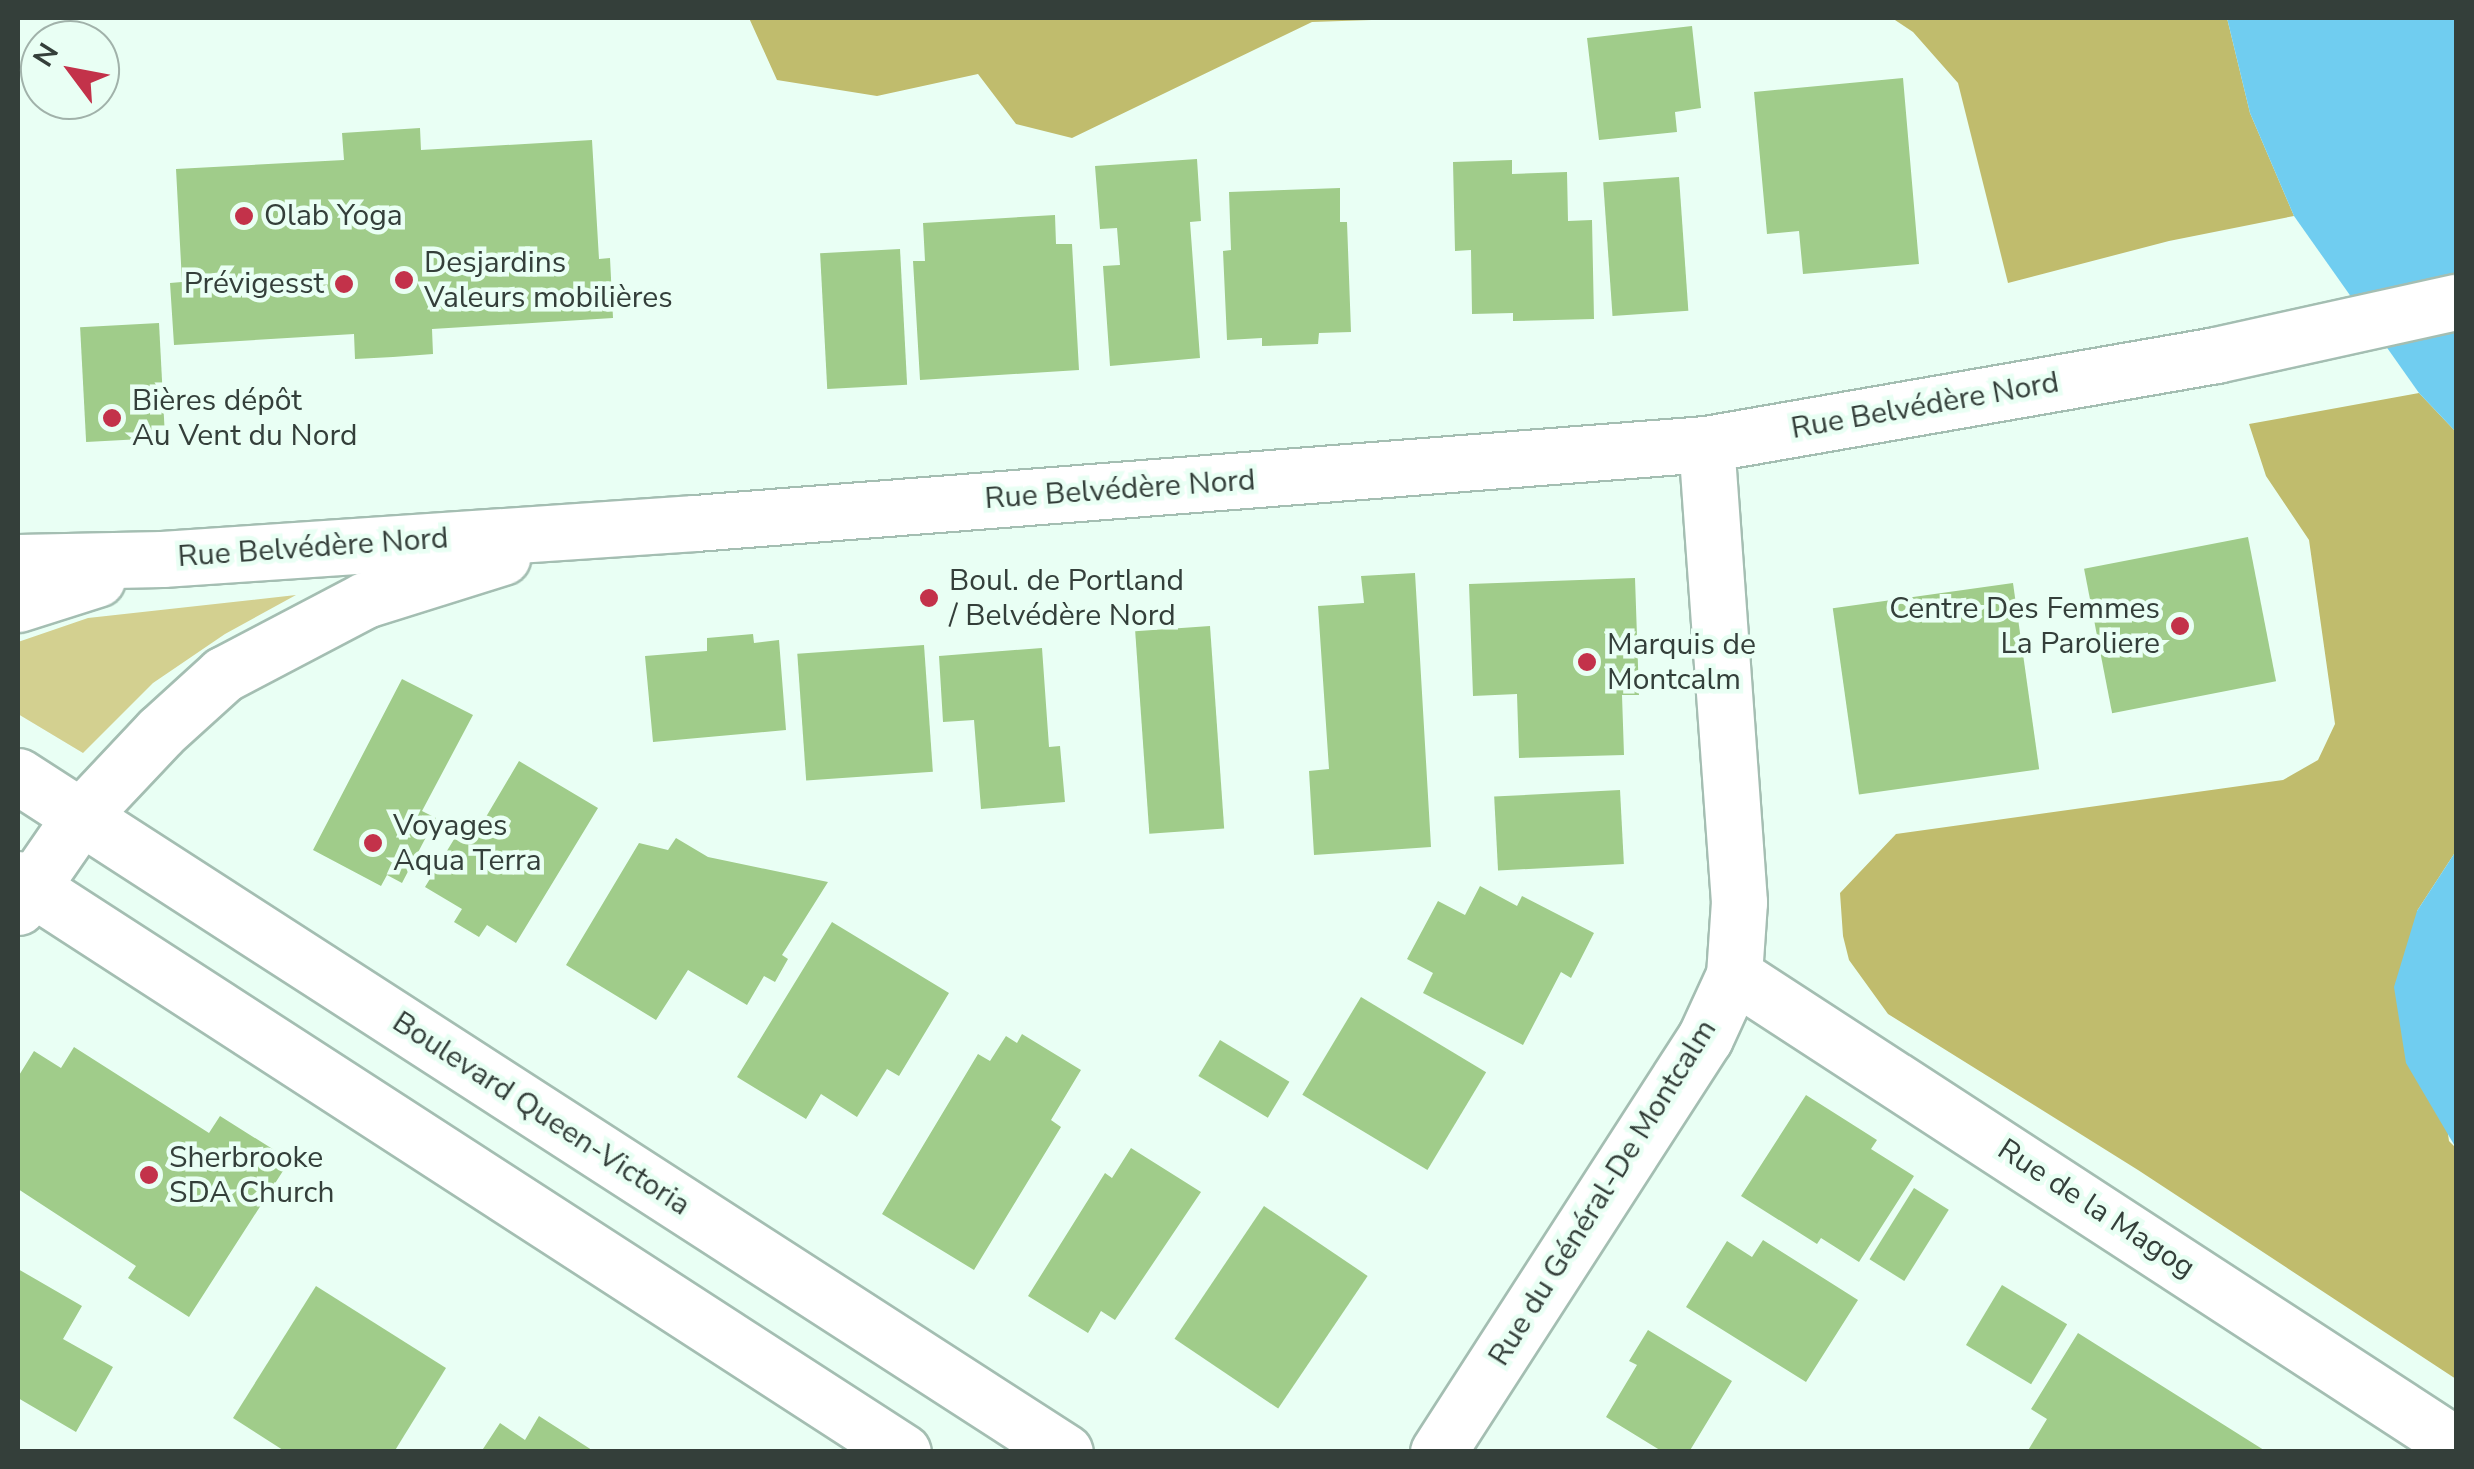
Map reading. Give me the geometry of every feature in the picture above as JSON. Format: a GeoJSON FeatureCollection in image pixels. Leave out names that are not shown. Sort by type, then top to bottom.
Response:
{"type":"FeatureCollection","features":[{"type":"Feature","properties":{"kind":"street","name":"Rue Belvédère Nord"},"geometry":{"type":"LineString","coordinates":[[18,562],[162,559],[586,530],[1706,444],[2216,356],[2456,302]]}},
{"type":"Feature","properties":{"kind":"street","name":"Rue du Général-De Montcalm"},"geometry":{"type":"LineString","coordinates":[[1438,1452],[1706,1038],[1734,974],[1739,902],[1706,444]]}},
{"type":"Feature","properties":{"kind":"street"},"geometry":{"type":"LineString","coordinates":[[586,530],[365,600],[224,674],[160,732],[80,817],[22,891],[903,1452]]}},
{"type":"Feature","properties":{"kind":"street"},"geometry":{"type":"LineString","coordinates":[[18,604],[162,559]]}},
{"type":"Feature","properties":{"kind":"street","name":"Boulevard Queen-Victoria"},"geometry":{"type":"LineString","coordinates":[[18,776],[1065,1452]]}},
{"type":"Feature","properties":{"kind":"street","name":"Rue de la Magog"},"geometry":{"type":"LineString","coordinates":[[1734,974],[2456,1445]]}},
{"type":"Feature","properties":{"kind":"shaded area"},"geometry":{"type":"Polygon","coordinates":[[[749,18],[1431,18],[1312,22],[1072,138],[1016,124],[978,74],[877,96],[777,80],[749,18]]]}},
{"type":"Feature","properties":{"kind":"shaded area"},"geometry":{"type":"Polygon","coordinates":[[[1892,18],[2227,18],[2250,113],[2294,216],[2169,241],[2008,283],[1958,83],[1913,32],[1892,18]]]}},
{"type":"Feature","properties":{"kind":"shaded area"},"geometry":{"type":"Polygon","coordinates":[[[2419,393],[2456,432],[2456,851],[2417,911],[2449,1141],[2456,1148],[2456,1379],[2138,1170],[1888,1014],[1849,960],[1840,893],[1896,834],[2283,780],[2318,760],[2335,724],[2309,540],[2266,476],[2249,424],[2419,393]]]}},
{"type":"Feature","properties":{"kind":"shaded area"},"geometry":{"type":"Polygon","coordinates":[[[296,595],[225,634],[153,683],[83,753],[18,714],[18,642],[88,618],[296,595]]]}},
{"type":"Feature","properties":{"kind":"water"},"geometry":{"type":"Polygon","coordinates":[[[2227,18],[2456,18],[2456,432],[2419,393],[2294,216],[2250,113],[2227,18]]]}},
{"type":"Feature","properties":{"kind":"water"},"geometry":{"type":"Polygon","coordinates":[[[2456,851],[2456,1148],[2406,1063],[2394,987],[2417,911],[2456,851]]]}},
{"type":"Feature","properties":{"kind":"building"},"geometry":{"type":"Polygon","coordinates":[[[1692,26],[1701,108],[1675,112],[1677,132],[1599,140],[1587,38],[1692,26]]]}},
{"type":"Feature","properties":{"kind":"building"},"geometry":{"type":"Polygon","coordinates":[[[1903,78],[1919,264],[1803,274],[1799,231],[1767,234],[1754,92],[1903,78]]]}},
{"type":"Feature","properties":{"kind":"building"},"geometry":{"type":"Polygon","coordinates":[[[420,128],[421,150],[592,140],[599,259],[610,258],[613,318],[432,329],[433,354],[393,357],[355,359],[354,334],[174,345],[170,283],[182,282],[176,169],[344,160],[342,133],[420,128]]]}},
{"type":"Feature","properties":{"kind":"building"},"geometry":{"type":"Polygon","coordinates":[[[1197,159],[1201,221],[1190,222],[1200,358],[1110,366],[1103,266],[1120,265],[1117,228],[1100,229],[1095,166],[1197,159]]]}},
{"type":"Feature","properties":{"kind":"building"},"geometry":{"type":"Polygon","coordinates":[[[1512,160],[1512,174],[1567,172],[1568,221],[1592,220],[1594,319],[1513,321],[1513,313],[1472,314],[1471,250],[1455,251],[1453,162],[1512,160]]]}},
{"type":"Feature","properties":{"kind":"building"},"geometry":{"type":"Polygon","coordinates":[[[1679,177],[1688,311],[1613,316],[1603,182],[1679,177]]]}},
{"type":"Feature","properties":{"kind":"building"},"geometry":{"type":"Polygon","coordinates":[[[1340,188],[1340,222],[1347,222],[1351,332],[1319,333],[1318,344],[1262,346],[1262,338],[1227,340],[1223,251],[1231,250],[1229,192],[1340,188]]]}},
{"type":"Feature","properties":{"kind":"building"},"geometry":{"type":"Polygon","coordinates":[[[1055,215],[1056,244],[1072,244],[1079,370],[920,380],[913,261],[925,261],[923,223],[1055,215]]]}},
{"type":"Feature","properties":{"kind":"building"},"geometry":{"type":"Polygon","coordinates":[[[900,249],[907,385],[827,389],[820,253],[900,249]]]}},
{"type":"Feature","properties":{"kind":"building"},"geometry":{"type":"Polygon","coordinates":[[[159,323],[165,438],[86,442],[80,327],[159,323]]]}},
{"type":"Feature","properties":{"kind":"building","name":"Centre Des Femmes La Paroliere"},"geometry":{"type":"Polygon","coordinates":[[[2248,537],[2276,681],[2112,713],[2084,569],[2248,537]]]}},
{"type":"Feature","properties":{"kind":"building"},"geometry":{"type":"Polygon","coordinates":[[[1415,573],[1431,847],[1314,855],[1309,771],[1329,769],[1318,606],[1364,603],[1361,576],[1415,573]]]}},
{"type":"Feature","properties":{"kind":"building"},"geometry":{"type":"Polygon","coordinates":[[[1635,578],[1639,695],[1622,695],[1624,755],[1519,758],[1517,694],[1473,696],[1469,584],[1635,578]]]}},
{"type":"Feature","properties":{"kind":"building"},"geometry":{"type":"Polygon","coordinates":[[[2013,583],[2039,769],[1859,794],[1833,608],[2013,583]]]}},
{"type":"Feature","properties":{"kind":"building"},"geometry":{"type":"Polygon","coordinates":[[[1210,626],[1224,829],[1149,834],[1135,631],[1210,626]]]}},
{"type":"Feature","properties":{"kind":"building"},"geometry":{"type":"Polygon","coordinates":[[[753,634],[754,643],[779,640],[786,730],[653,742],[645,656],[707,651],[707,638],[753,634]]]}},
{"type":"Feature","properties":{"kind":"building"},"geometry":{"type":"Polygon","coordinates":[[[924,645],[933,772],[806,781],[797,654],[924,645]]]}},
{"type":"Feature","properties":{"kind":"building"},"geometry":{"type":"Polygon","coordinates":[[[1042,648],[1049,747],[1060,746],[1065,802],[981,809],[974,720],[943,722],[939,656],[1042,648]]]}},
{"type":"Feature","properties":{"kind":"building"},"geometry":{"type":"Polygon","coordinates":[[[402,679],[473,715],[422,811],[436,818],[402,883],[387,875],[381,886],[313,850],[402,679]]]}},
{"type":"Feature","properties":{"kind":"building"},"geometry":{"type":"Polygon","coordinates":[[[519,761],[598,808],[516,943],[487,925],[479,937],[454,922],[462,909],[425,887],[456,836],[470,844],[519,761]]]}},
{"type":"Feature","properties":{"kind":"building"},"geometry":{"type":"Polygon","coordinates":[[[1620,790],[1624,864],[1498,870],[1494,797],[1620,790]]]}},
{"type":"Feature","properties":{"kind":"building"},"geometry":{"type":"Polygon","coordinates":[[[676,838],[708,857],[828,882],[782,955],[788,959],[775,982],[764,976],[747,1005],[688,970],[656,1020],[566,965],[639,843],[668,850],[676,838]]]}},
{"type":"Feature","properties":{"kind":"building"},"geometry":{"type":"Polygon","coordinates":[[[1480,886],[1517,906],[1522,896],[1594,933],[1571,978],[1561,972],[1523,1045],[1423,993],[1433,973],[1407,959],[1438,901],[1465,915],[1480,886]]]}},
{"type":"Feature","properties":{"kind":"building"},"geometry":{"type":"Polygon","coordinates":[[[832,922],[949,993],[899,1076],[887,1069],[857,1117],[821,1094],[806,1119],[737,1077],[832,922]]]}},
{"type":"Feature","properties":{"kind":"building"},"geometry":{"type":"Polygon","coordinates":[[[1361,997],[1486,1072],[1427,1170],[1302,1095],[1361,997]]]}},
{"type":"Feature","properties":{"kind":"building"},"geometry":{"type":"Polygon","coordinates":[[[1022,1034],[1081,1070],[1051,1120],[1061,1127],[974,1270],[882,1214],[978,1054],[990,1061],[1006,1036],[1017,1043],[1022,1034]]]}},
{"type":"Feature","properties":{"kind":"building"},"geometry":{"type":"Polygon","coordinates":[[[1220,1040],[1289,1082],[1268,1118],[1198,1076],[1220,1040]]]}},
{"type":"Feature","properties":{"kind":"building","name":"Sherbrooke SDA Church"},"geometry":{"type":"Polygon","coordinates":[[[74,1047],[209,1133],[220,1116],[290,1160],[189,1317],[128,1278],[136,1266],[18,1189],[18,1077],[34,1051],[61,1068],[74,1047]]]}},
{"type":"Feature","properties":{"kind":"building"},"geometry":{"type":"Polygon","coordinates":[[[1806,1095],[1877,1140],[1871,1149],[1914,1176],[1859,1262],[1821,1238],[1817,1244],[1741,1196],[1806,1095]]]}},
{"type":"Feature","properties":{"kind":"building"},"geometry":{"type":"Polygon","coordinates":[[[1131,1148],[1201,1192],[1115,1320],[1101,1311],[1088,1333],[1028,1296],[1105,1173],[1112,1178],[1131,1148]]]}},
{"type":"Feature","properties":{"kind":"building"},"geometry":{"type":"Polygon","coordinates":[[[1914,1188],[1949,1210],[1904,1281],[1869,1259],[1914,1188]]]}},
{"type":"Feature","properties":{"kind":"building"},"geometry":{"type":"Polygon","coordinates":[[[1264,1206],[1368,1276],[1278,1409],[1175,1339],[1264,1206]]]}},
{"type":"Feature","properties":{"kind":"building"},"geometry":{"type":"Polygon","coordinates":[[[1763,1240],[1858,1300],[1806,1382],[1686,1307],[1727,1241],[1752,1257],[1763,1240]]]}},
{"type":"Feature","properties":{"kind":"building"},"geometry":{"type":"Polygon","coordinates":[[[18,1269],[82,1306],[63,1339],[113,1367],[76,1432],[18,1398],[18,1269]]]}},
{"type":"Feature","properties":{"kind":"building"},"geometry":{"type":"Polygon","coordinates":[[[2002,1285],[2067,1324],[2031,1384],[1966,1345],[2002,1285]]]}},
{"type":"Feature","properties":{"kind":"building"},"geometry":{"type":"Polygon","coordinates":[[[316,1286],[446,1368],[394,1452],[286,1452],[233,1418],[316,1286]]]}},
{"type":"Feature","properties":{"kind":"building"},"geometry":{"type":"Polygon","coordinates":[[[1648,1330],[1732,1381],[1689,1452],[1663,1452],[1606,1417],[1637,1365],[1629,1361],[1648,1330]]]}},
{"type":"Feature","properties":{"kind":"building"},"geometry":{"type":"Polygon","coordinates":[[[2078,1333],[2267,1452],[2027,1452],[2047,1419],[2031,1409],[2078,1333]]]}},
{"type":"Feature","properties":{"kind":"building"},"geometry":{"type":"Polygon","coordinates":[[[539,1416],[595,1452],[481,1452],[500,1423],[525,1440],[539,1416]]]}},
{"type":"Feature","properties":{"kind":"place","name":"Olab Yoga"},"geometry":{"type":"Point","coordinates":[244,216]}},
{"type":"Feature","properties":{"kind":"place","name":"Desjardins Valeurs mobilières"},"geometry":{"type":"Point","coordinates":[404,280]}},
{"type":"Feature","properties":{"kind":"place","name":"Prévigesst"},"geometry":{"type":"Point","coordinates":[344,284]}},
{"type":"Feature","properties":{"kind":"place","name":"Bières dépôt Au Vent du Nord"},"geometry":{"type":"Point","coordinates":[112,418]}},
{"type":"Feature","properties":{"kind":"place","name":"Boul. de Portland / Belvédère Nord"},"geometry":{"type":"Point","coordinates":[929,598]}},
{"type":"Feature","properties":{"kind":"place","name":"Centre Des Femmes La Paroliere"},"geometry":{"type":"Point","coordinates":[2180,626]}},
{"type":"Feature","properties":{"kind":"place","name":"Marquis de Montcalm"},"geometry":{"type":"Point","coordinates":[1587,662]}},
{"type":"Feature","properties":{"kind":"place","name":"Voyages Aqua Terra"},"geometry":{"type":"Point","coordinates":[373,843]}},
{"type":"Feature","properties":{"kind":"place","name":"Sherbrooke SDA Church"},"geometry":{"type":"Point","coordinates":[149,1175]}}]}
